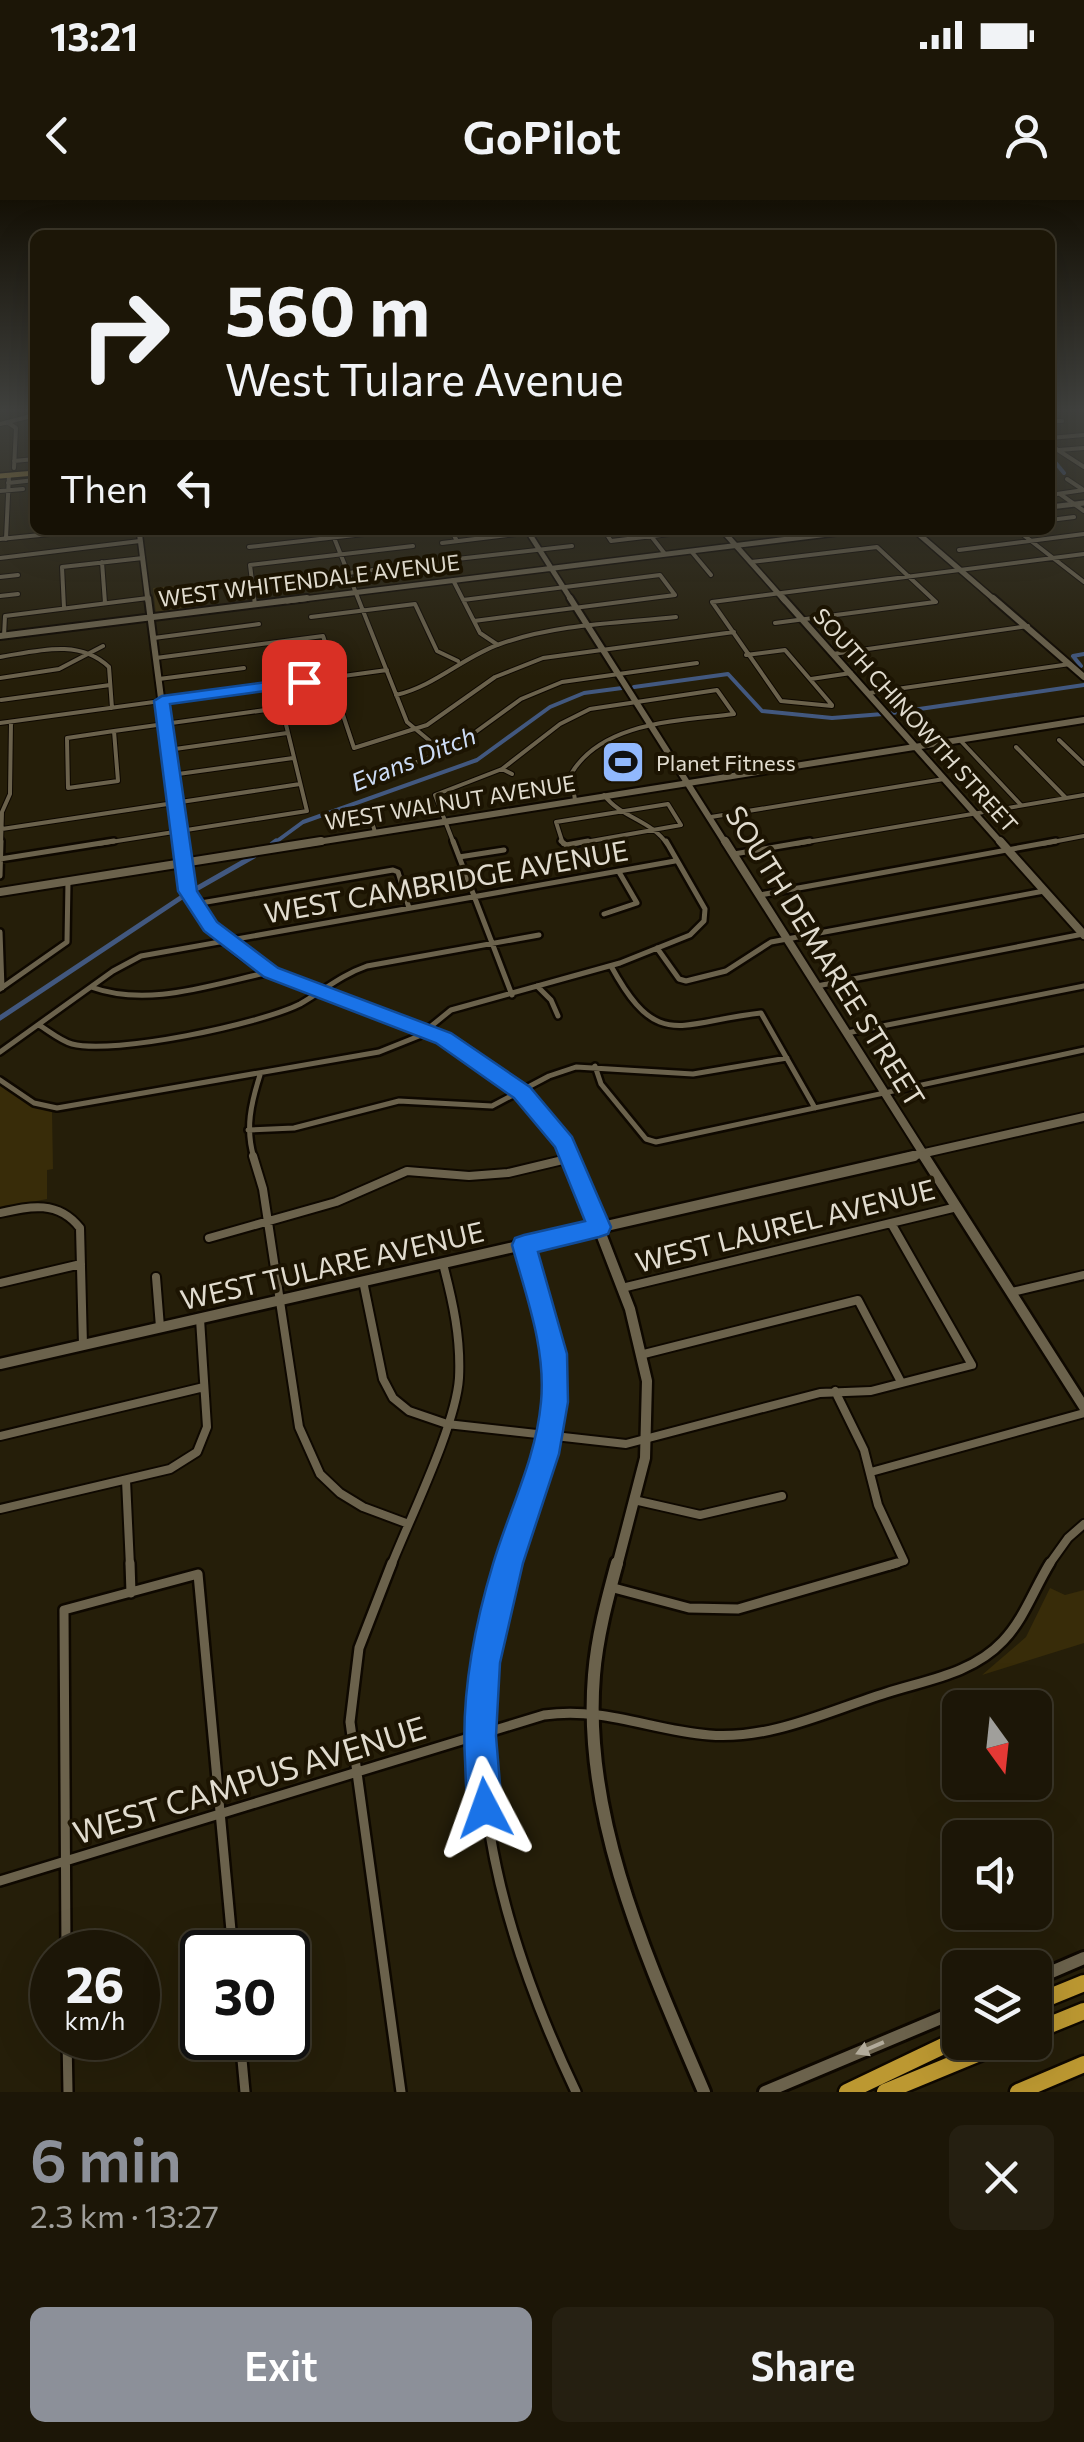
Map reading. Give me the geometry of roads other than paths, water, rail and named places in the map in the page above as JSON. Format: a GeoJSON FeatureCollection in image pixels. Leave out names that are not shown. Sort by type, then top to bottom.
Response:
{"type":"FeatureCollection","features":[{"type":"Feature","properties":{"kind":"highway"},"geometry":{"type":"LineString","coordinates":[[1052,1997],[1084,1983]]}},
{"type":"Feature","properties":{"kind":"highway"},"geometry":{"type":"LineString","coordinates":[[1052,2024],[1084,2011]]}},
{"type":"Feature","properties":{"kind":"highway"},"geometry":{"type":"LineString","coordinates":[[847,2092],[942,2047]]}},
{"type":"Feature","properties":{"kind":"highway"},"geometry":{"type":"LineString","coordinates":[[885,2092],[962,2060]]}},
{"type":"Feature","properties":{"kind":"highway"},"geometry":{"type":"LineString","coordinates":[[1018,2092],[1084,2064]]}},
{"type":"Feature","properties":{"kind":"street"},"geometry":{"type":"LineString","coordinates":[[7,500],[3,539],[30,535]]}},
{"type":"Feature","properties":{"kind":"street"},"geometry":{"type":"LineString","coordinates":[[1068,500],[1084,512]]}},
{"type":"Feature","properties":{"kind":"street"},"geometry":{"type":"LineString","coordinates":[[1055,506],[1084,503]]}},
{"type":"Feature","properties":{"kind":"street"},"geometry":{"type":"LineString","coordinates":[[0,507],[7,506]]}},
{"type":"Feature","properties":{"kind":"street"},"geometry":{"type":"LineString","coordinates":[[1055,519],[1074,517]]}},
{"type":"Feature","properties":{"kind":"street"},"geometry":{"type":"LineString","coordinates":[[959,550],[1084,534]]}},
{"type":"Feature","properties":{"kind":"street"},"geometry":{"type":"LineString","coordinates":[[139,535],[182,863],[194,904],[224,940],[271,972],[425,1030],[471,1054],[522,1092],[555,1129],[572,1158],[622,1288],[644,1354],[651,1406],[634,1500],[608,1587],[592,1710],[600,1784],[624,1880],[670,2014],[704,2092]]}},
{"type":"Feature","properties":{"kind":"street"},"geometry":{"type":"LineString","coordinates":[[333,535],[396,695],[415,730],[442,752]]}},
{"type":"Feature","properties":{"kind":"street"},"geometry":{"type":"LineString","coordinates":[[249,548],[358,535]]}},
{"type":"Feature","properties":{"kind":"street"},"geometry":{"type":"LineString","coordinates":[[454,535],[457,541]]}},
{"type":"Feature","properties":{"kind":"street"},"geometry":{"type":"LineString","coordinates":[[442,543],[500,535]]}},
{"type":"Feature","properties":{"kind":"street","name":"SOUTH DEMAREE STREET"},"geometry":{"type":"LineString","coordinates":[[530,535],[1084,1410]]}},
{"type":"Feature","properties":{"kind":"street"},"geometry":{"type":"LineString","coordinates":[[608,535],[612,541],[658,535]]}},
{"type":"Feature","properties":{"kind":"street","name":"SOUTH CHINOWTH STREET"},"geometry":{"type":"LineString","coordinates":[[726,535],[1084,934]]}},
{"type":"Feature","properties":{"kind":"street","name":"WEST WHITENDALE AVENUE"},"geometry":{"type":"LineString","coordinates":[[2,636],[819,535]]}},
{"type":"Feature","properties":{"kind":"street"},"geometry":{"type":"LineString","coordinates":[[922,535],[1084,675]]}},
{"type":"Feature","properties":{"kind":"street"},"geometry":{"type":"LineString","coordinates":[[1023,535],[1084,582]]}},
{"type":"Feature","properties":{"kind":"street"},"geometry":{"type":"LineString","coordinates":[[651,536],[665,554]]}},
{"type":"Feature","properties":{"kind":"street"},"geometry":{"type":"LineString","coordinates":[[0,558],[140,541]]}},
{"type":"Feature","properties":{"kind":"street"},"geometry":{"type":"LineString","coordinates":[[254,604],[250,565],[413,546]]}},
{"type":"Feature","properties":{"kind":"street"},"geometry":{"type":"LineString","coordinates":[[458,560],[572,546]]}},
{"type":"Feature","properties":{"kind":"street"},"geometry":{"type":"LineString","coordinates":[[751,562],[877,547],[936,602],[776,623]]}},
{"type":"Feature","properties":{"kind":"street"},"geometry":{"type":"LineString","coordinates":[[690,551],[711,575]]}},
{"type":"Feature","properties":{"kind":"street"},"geometry":{"type":"LineString","coordinates":[[836,552],[845,561]]}},
{"type":"Feature","properties":{"kind":"street"},"geometry":{"type":"LineString","coordinates":[[746,655],[785,650],[832,706],[781,701],[746,655],[712,602],[1084,554]]}},
{"type":"Feature","properties":{"kind":"street"},"geometry":{"type":"LineString","coordinates":[[794,557],[803,566]]}},
{"type":"Feature","properties":{"kind":"street"},"geometry":{"type":"LineString","coordinates":[[64,608],[62,567],[143,558]]}},
{"type":"Feature","properties":{"kind":"street"},"geometry":{"type":"LineString","coordinates":[[102,562],[105,603]]}},
{"type":"Feature","properties":{"kind":"street"},"geometry":{"type":"LineString","coordinates":[[348,573],[413,565]]}},
{"type":"Feature","properties":{"kind":"street"},"geometry":{"type":"LineString","coordinates":[[1075,576],[1084,574]]}},
{"type":"Feature","properties":{"kind":"street"},"geometry":{"type":"LineString","coordinates":[[0,577],[18,575]]}},
{"type":"Feature","properties":{"kind":"street"},"geometry":{"type":"LineString","coordinates":[[463,600],[660,575],[674,594],[474,621]]}},
{"type":"Feature","properties":{"kind":"street"},"geometry":{"type":"LineString","coordinates":[[250,584],[306,578]]}},
{"type":"Feature","properties":{"kind":"street"},"geometry":{"type":"LineString","coordinates":[[453,580],[483,636],[498,645]]}},
{"type":"Feature","properties":{"kind":"street"},"geometry":{"type":"LineString","coordinates":[[0,596],[18,594]]}},
{"type":"Feature","properties":{"kind":"street"},"geometry":{"type":"LineString","coordinates":[[2,636],[5,616],[148,598]]}},
{"type":"Feature","properties":{"kind":"street"},"geometry":{"type":"LineString","coordinates":[[311,618],[415,604],[437,650],[459,662]]}},
{"type":"Feature","properties":{"kind":"street"},"geometry":{"type":"LineString","coordinates":[[396,695],[415,692],[459,662],[521,637],[676,616]]}},
{"type":"Feature","properties":{"kind":"street"},"geometry":{"type":"LineString","coordinates":[[154,638],[259,624]]}},
{"type":"Feature","properties":{"kind":"street"},"geometry":{"type":"LineString","coordinates":[[833,654],[1028,626]]}},
{"type":"Feature","properties":{"kind":"street"},"geometry":{"type":"LineString","coordinates":[[114,731],[118,781],[68,788],[67,738],[114,731],[338,700],[354,748],[415,730],[498,676],[543,658],[734,632]]}},
{"type":"Feature","properties":{"kind":"street"},"geometry":{"type":"LineString","coordinates":[[156,658],[324,636],[338,677]]}},
{"type":"Feature","properties":{"kind":"street"},"geometry":{"type":"LineString","coordinates":[[0,678],[59,668],[103,646]]}},
{"type":"Feature","properties":{"kind":"street"},"geometry":{"type":"LineString","coordinates":[[0,657],[57,650],[91,653],[107,664],[112,708]]}},
{"type":"Feature","properties":{"kind":"street"},"geometry":{"type":"LineString","coordinates":[[296,660],[330,656]]}},
{"type":"Feature","properties":{"kind":"street"},"geometry":{"type":"LineString","coordinates":[[357,779],[386,774],[442,752],[467,740],[530,695],[568,681],[697,663]]}},
{"type":"Feature","properties":{"kind":"street"},"geometry":{"type":"LineString","coordinates":[[869,693],[1071,664]]}},
{"type":"Feature","properties":{"kind":"street"},"geometry":{"type":"LineString","coordinates":[[159,679],[244,668]]}},
{"type":"Feature","properties":{"kind":"street"},"geometry":{"type":"LineString","coordinates":[[0,723],[387,670]]}},
{"type":"Feature","properties":{"kind":"street"},"geometry":{"type":"LineString","coordinates":[[810,679],[851,673]]}},
{"type":"Feature","properties":{"kind":"street"},"geometry":{"type":"LineString","coordinates":[[0,700],[110,685]]}},
{"type":"Feature","properties":{"kind":"street"},"geometry":{"type":"LineString","coordinates":[[512,995],[435,795],[502,769],[577,714],[717,690],[734,714],[615,734],[574,767],[568,780],[574,800]]}},
{"type":"Feature","properties":{"kind":"street"},"geometry":{"type":"LineString","coordinates":[[0,859],[307,811],[282,708]]}},
{"type":"Feature","properties":{"kind":"street","name":"WEST WALNUT AVENUE"},"geometry":{"type":"LineString","coordinates":[[0,892],[1084,720]]}},
{"type":"Feature","properties":{"kind":"street"},"geometry":{"type":"LineString","coordinates":[[0,876],[2,812],[10,794],[11,722]]}},
{"type":"Feature","properties":{"kind":"street"},"geometry":{"type":"LineString","coordinates":[[168,750],[288,732]]}},
{"type":"Feature","properties":{"kind":"street"},"geometry":{"type":"LineString","coordinates":[[959,739],[1022,806]]}},
{"type":"Feature","properties":{"kind":"street"},"geometry":{"type":"LineString","coordinates":[[1058,740],[1084,764]]}},
{"type":"Feature","properties":{"kind":"street"},"geometry":{"type":"LineString","coordinates":[[0,747],[10,746]]}},
{"type":"Feature","properties":{"kind":"street"},"geometry":{"type":"LineString","coordinates":[[1016,747],[1066,798]]}},
{"type":"Feature","properties":{"kind":"street"},"geometry":{"type":"LineString","coordinates":[[171,776],[294,758]]}},
{"type":"Feature","properties":{"kind":"street"},"geometry":{"type":"LineString","coordinates":[[502,769],[512,774]]}},
{"type":"Feature","properties":{"kind":"street"},"geometry":{"type":"LineString","coordinates":[[711,817],[945,778]]}},
{"type":"Feature","properties":{"kind":"street"},"geometry":{"type":"LineString","coordinates":[[2,829],[300,784]]}},
{"type":"Feature","properties":{"kind":"street"},"geometry":{"type":"LineString","coordinates":[[0,1080],[34,1103],[58,1108],[379,1052],[408,1042],[451,1010],[512,995],[560,976],[611,966],[697,930],[704,921],[705,909],[657,830],[618,811],[604,795]]}},
{"type":"Feature","properties":{"kind":"street"},"geometry":{"type":"LineString","coordinates":[[734,854],[1084,795]]}},
{"type":"Feature","properties":{"kind":"street"},"geometry":{"type":"LineString","coordinates":[[668,804],[682,825],[561,843],[556,822],[618,811],[668,804]]}},
{"type":"Feature","properties":{"kind":"street"},"geometry":{"type":"LineString","coordinates":[[372,819],[375,832]]}},
{"type":"Feature","properties":{"kind":"street"},"geometry":{"type":"LineString","coordinates":[[760,895],[1084,836]]}},
{"type":"Feature","properties":{"kind":"street"},"geometry":{"type":"LineString","coordinates":[[459,857],[504,850]]}},
{"type":"Feature","properties":{"kind":"street","name":"WEST CAMBRIDGE AVENUE"},"geometry":{"type":"LineString","coordinates":[[0,1052],[141,956],[675,861]]}},
{"type":"Feature","properties":{"kind":"street"},"geometry":{"type":"LineString","coordinates":[[194,904],[396,870],[409,908]]}},
{"type":"Feature","properties":{"kind":"street"},"geometry":{"type":"LineString","coordinates":[[604,914],[636,903],[620,872]]}},
{"type":"Feature","properties":{"kind":"street"},"geometry":{"type":"LineString","coordinates":[[1,988],[67,942],[68,882]]}},
{"type":"Feature","properties":{"kind":"street"},"geometry":{"type":"LineString","coordinates":[[657,948],[682,981],[718,974],[764,945],[787,939],[1045,891]]}},
{"type":"Feature","properties":{"kind":"street"},"geometry":{"type":"LineString","coordinates":[[0,932],[1,988]]}},
{"type":"Feature","properties":{"kind":"street"},"geometry":{"type":"LineString","coordinates":[[39,1024],[70,1044],[110,1048],[267,1018],[340,976],[368,966],[539,934]]}},
{"type":"Feature","properties":{"kind":"street"},"geometry":{"type":"LineString","coordinates":[[817,986],[1084,934]]}},
{"type":"Feature","properties":{"kind":"street"},"geometry":{"type":"LineString","coordinates":[[611,966],[628,1002],[653,1022],[684,1026],[761,1013],[815,1108]]}},
{"type":"Feature","properties":{"kind":"street"},"geometry":{"type":"LineString","coordinates":[[91,987],[106,995],[131,997],[271,972]]}},
{"type":"Feature","properties":{"kind":"street"},"geometry":{"type":"LineString","coordinates":[[538,986],[551,1000],[558,1016]]}},
{"type":"Feature","properties":{"kind":"street"},"geometry":{"type":"LineString","coordinates":[[847,1034],[1084,986]]}},
{"type":"Feature","properties":{"kind":"street"},"geometry":{"type":"LineString","coordinates":[[595,1066],[602,1084],[651,1142],[1084,1050]]}},
{"type":"Feature","properties":{"kind":"street"},"geometry":{"type":"LineString","coordinates":[[248,1130],[294,1128],[399,1101],[480,1108],[522,1092],[560,1071],[595,1066],[692,1074],[786,1058]]}},
{"type":"Feature","properties":{"kind":"street"},"geometry":{"type":"LineString","coordinates":[[260,1075],[248,1130],[268,1220],[300,1427],[320,1474],[363,1507],[406,1523]]}},
{"type":"Feature","properties":{"kind":"street","name":"WEST TULARE AVENUE"},"geometry":{"type":"LineString","coordinates":[[0,1364],[1084,1117]]}},
{"type":"Feature","properties":{"kind":"street"},"geometry":{"type":"LineString","coordinates":[[209,1238],[336,1202],[407,1171],[488,1174],[572,1158]]}},
{"type":"Feature","properties":{"kind":"street"},"geometry":{"type":"LineString","coordinates":[[0,1212],[41,1206],[62,1209],[80,1228],[83,1345]]}},
{"type":"Feature","properties":{"kind":"street","name":"WEST LAUREL AVENUE"},"geometry":{"type":"LineString","coordinates":[[622,1288],[958,1207]]}},
{"type":"Feature","properties":{"kind":"street"},"geometry":{"type":"LineString","coordinates":[[363,1281],[383,1379],[393,1398],[408,1411],[447,1424],[608,1444],[648,1439],[835,1391],[871,1390],[972,1365],[891,1223]]}},
{"type":"Feature","properties":{"kind":"street"},"geometry":{"type":"LineString","coordinates":[[524,1245],[554,1354],[555,1402],[549,1437],[492,1616],[484,1663],[480,1736],[493,1860],[508,1924],[533,1997],[576,2092]]}},
{"type":"Feature","properties":{"kind":"street"},"geometry":{"type":"LineString","coordinates":[[401,2092],[354,1773],[350,1722],[359,1648],[447,1424],[459,1381],[461,1347],[443,1263]]}},
{"type":"Feature","properties":{"kind":"street"},"geometry":{"type":"LineString","coordinates":[[0,1282],[81,1264]]}},
{"type":"Feature","properties":{"kind":"street"},"geometry":{"type":"LineString","coordinates":[[1010,1292],[1084,1275]]}},
{"type":"Feature","properties":{"kind":"street"},"geometry":{"type":"LineString","coordinates":[[156,1276],[160,1327]]}},
{"type":"Feature","properties":{"kind":"street"},"geometry":{"type":"LineString","coordinates":[[644,1354],[858,1300],[901,1382]]}},
{"type":"Feature","properties":{"kind":"street"},"geometry":{"type":"LineString","coordinates":[[0,1509],[170,1469],[197,1452],[207,1426],[200,1318]]}},
{"type":"Feature","properties":{"kind":"street"},"geometry":{"type":"LineString","coordinates":[[0,1436],[204,1387]]}},
{"type":"Feature","properties":{"kind":"street"},"geometry":{"type":"LineString","coordinates":[[608,1587],[677,1607],[718,1612],[738,1610],[904,1561],[878,1505],[871,1472],[835,1391]]}},
{"type":"Feature","properties":{"kind":"street"},"geometry":{"type":"LineString","coordinates":[[871,1472],[1084,1410]]}},
{"type":"Feature","properties":{"kind":"street"},"geometry":{"type":"LineString","coordinates":[[126,1480],[132,1593]]}},
{"type":"Feature","properties":{"kind":"street"},"geometry":{"type":"LineString","coordinates":[[634,1500],[700,1515],[782,1496]]}},
{"type":"Feature","properties":{"kind":"street","name":"WEST CAMPUS AVENUE"},"geometry":{"type":"LineString","coordinates":[[0,1880],[544,1716],[592,1710],[705,1735],[750,1734],[969,1666],[1008,1637],[1024,1616],[1054,1551],[1084,1524]]}},
{"type":"Feature","properties":{"kind":"street"},"geometry":{"type":"LineString","coordinates":[[66,1930],[64,1610],[198,1574],[230,1930]]}},
{"type":"Feature","properties":{"kind":"street"},"geometry":{"type":"LineString","coordinates":[[1052,1972],[1084,1958]]}},
{"type":"Feature","properties":{"kind":"street"},"geometry":{"type":"LineString","coordinates":[[765,2092],[942,2018]]}},
{"type":"Feature","properties":{"kind":"street"},"geometry":{"type":"LineString","coordinates":[[67,2060],[68,2092]]}},
{"type":"Feature","properties":{"kind":"street"},"geometry":{"type":"LineString","coordinates":[[242,2060],[245,2092]]}},
{"type":"Feature","properties":{"kind":"waterway","name":"Evans Ditch"},"geometry":{"type":"LineString","coordinates":[[1081,666],[1073,656],[1084,654]]}},
{"type":"Feature","properties":{"kind":"waterway","name":"Evans Ditch"},"geometry":{"type":"LineString","coordinates":[[634,687],[728,674],[762,711],[832,718],[883,714]]}},
{"type":"Feature","properties":{"kind":"waterway","name":"Evans Ditch"},"geometry":{"type":"LineString","coordinates":[[892,713],[1084,685]]}},
{"type":"Feature","properties":{"kind":"waterway","name":"Evans Ditch"},"geometry":{"type":"LineString","coordinates":[[273,844],[303,822],[477,760],[550,707],[584,693],[622,688]]}},
{"type":"Feature","properties":{"kind":"waterway","name":"Evans Ditch"},"geometry":{"type":"LineString","coordinates":[[272,844],[276,841]]}},
{"type":"Feature","properties":{"kind":"waterway","name":"Evans Ditch"},"geometry":{"type":"LineString","coordinates":[[196,889],[254,856]]}},
{"type":"Feature","properties":{"kind":"waterway","name":"Evans Ditch"},"geometry":{"type":"LineString","coordinates":[[0,1018],[182,897]]}},
{"type":"Feature","properties":{"kind":"place","name":"Planet Fitness"},"geometry":{"type":"Point","coordinates":[623,762]}}]}
